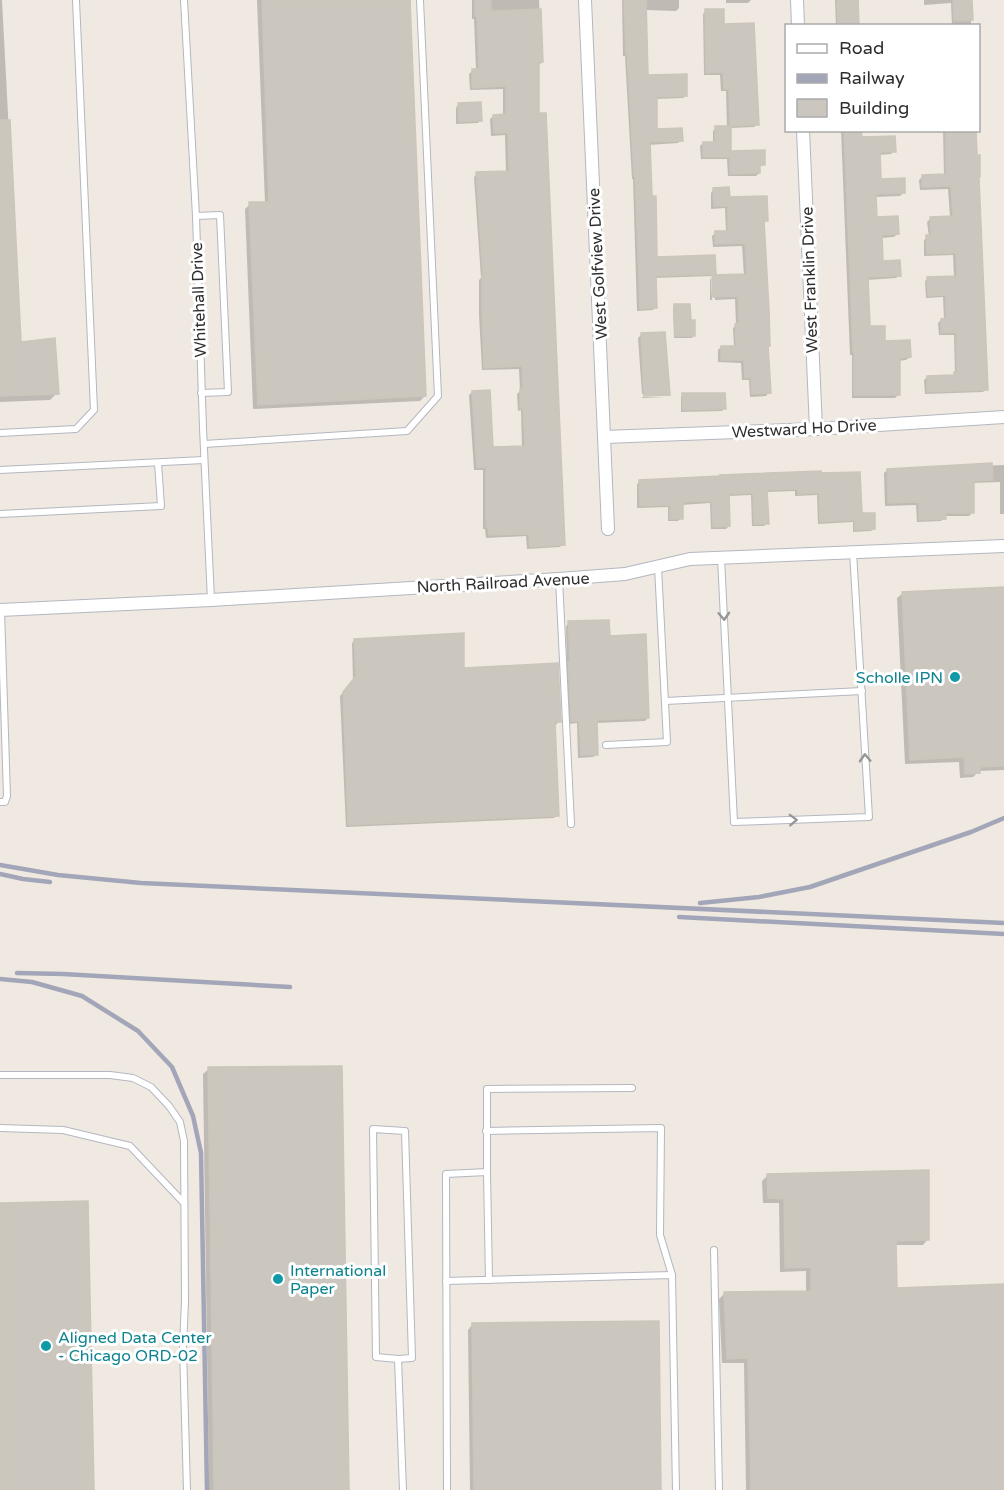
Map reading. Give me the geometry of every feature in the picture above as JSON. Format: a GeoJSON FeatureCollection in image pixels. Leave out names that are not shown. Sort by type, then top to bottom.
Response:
{"type":"FeatureCollection","features":[{"type":"Feature","properties":{"kind":"street","name":"West Golfview Drive"},"geometry":{"type":"LineString","coordinates":[[585,0],[608,529]]}},
{"type":"Feature","properties":{"kind":"street"},"geometry":{"type":"LineString","coordinates":[[797,0],[798,24]]}},
{"type":"Feature","properties":{"kind":"street","name":"West Franklin Drive"},"geometry":{"type":"LineString","coordinates":[[803,132],[816,429]]}},
{"type":"Feature","properties":{"kind":"street","name":"Westward Ho Drive"},"geometry":{"type":"LineString","coordinates":[[604,437],[816,429],[1004,417]]}},
{"type":"Feature","properties":{"kind":"street","name":"North Railroad Avenue"},"geometry":{"type":"LineString","coordinates":[[1,610],[559,579],[625,574],[690,559],[1004,546]]}},
{"type":"Feature","properties":{"kind":"lane"},"geometry":{"type":"LineString","coordinates":[[0,433],[76,429],[94,410],[76,0]]}},
{"type":"Feature","properties":{"kind":"lane","name":"Whitehall Drive"},"geometry":{"type":"LineString","coordinates":[[184,0],[196,216],[201,393],[211,600]]}},
{"type":"Feature","properties":{"kind":"lane"},"geometry":{"type":"LineString","coordinates":[[204,444],[407,431],[438,396],[420,0]]}},
{"type":"Feature","properties":{"kind":"lane"},"geometry":{"type":"LineString","coordinates":[[196,216],[220,215],[228,392],[201,393]]}},
{"type":"Feature","properties":{"kind":"lane"},"geometry":{"type":"LineString","coordinates":[[0,470],[204,460]]}},
{"type":"Feature","properties":{"kind":"lane"},"geometry":{"type":"LineString","coordinates":[[0,514],[161,506],[158,463]]}},
{"type":"Feature","properties":{"kind":"lane"},"geometry":{"type":"LineString","coordinates":[[721,558],[734,822],[869,817],[853,552]]}},
{"type":"Feature","properties":{"kind":"lane"},"geometry":{"type":"LineString","coordinates":[[606,745],[667,742],[657,567]]}},
{"type":"Feature","properties":{"kind":"lane"},"geometry":{"type":"LineString","coordinates":[[559,579],[571,824]]}},
{"type":"Feature","properties":{"kind":"lane"},"geometry":{"type":"LineString","coordinates":[[0,802],[5,802],[7,796],[1,610]]}},
{"type":"Feature","properties":{"kind":"lane"},"geometry":{"type":"LineString","coordinates":[[665,701],[862,691]]}},
{"type":"Feature","properties":{"kind":"lane"},"geometry":{"type":"LineString","coordinates":[[0,1075],[110,1075],[133,1078],[151,1087],[180,1122],[184,1141],[183,1347],[188,1490]]}},
{"type":"Feature","properties":{"kind":"lane"},"geometry":{"type":"LineString","coordinates":[[489,1280],[487,1089],[632,1088]]}},
{"type":"Feature","properties":{"kind":"lane"},"geometry":{"type":"LineString","coordinates":[[0,1128],[63,1130],[130,1146],[184,1204]]}},
{"type":"Feature","properties":{"kind":"lane"},"geometry":{"type":"LineString","coordinates":[[486,1131],[660,1128],[660,1235],[672,1275],[676,1490]]}},
{"type":"Feature","properties":{"kind":"lane"},"geometry":{"type":"LineString","coordinates":[[374,1129],[405,1131],[412,1358],[398,1359],[376,1357],[374,1129]]}},
{"type":"Feature","properties":{"kind":"lane"},"geometry":{"type":"LineString","coordinates":[[447,1490],[446,1174],[487,1172]]}},
{"type":"Feature","properties":{"kind":"lane"},"geometry":{"type":"LineString","coordinates":[[714,1250],[719,1490]]}},
{"type":"Feature","properties":{"kind":"lane"},"geometry":{"type":"LineString","coordinates":[[446,1281],[672,1275]]}},
{"type":"Feature","properties":{"kind":"lane"},"geometry":{"type":"LineString","coordinates":[[398,1359],[403,1490]]}},
{"type":"Feature","properties":{"kind":"building"},"geometry":{"type":"Polygon","coordinates":[[[262,0],[410,0],[426,396],[258,405],[249,202],[269,202],[262,0]]]}},
{"type":"Feature","properties":{"kind":"building"},"geometry":{"type":"Polygon","coordinates":[[[475,0],[491,0],[491,11],[541,9],[543,62],[539,63],[539,113],[546,113],[565,545],[530,547],[529,534],[489,535],[488,527],[486,527],[486,467],[477,468],[472,391],[490,390],[493,447],[525,446],[523,408],[520,408],[520,389],[523,389],[522,366],[484,368],[483,275],[476,172],[509,171],[508,133],[494,133],[493,115],[506,114],[506,86],[472,88],[472,69],[479,69],[475,0]]]}},
{"type":"Feature","properties":{"kind":"building"},"geometry":{"type":"Polygon","coordinates":[[[624,0],[646,0],[648,75],[687,74],[687,96],[657,97],[657,129],[682,128],[683,141],[650,142],[652,196],[656,196],[657,257],[715,255],[716,274],[656,276],[657,308],[640,309],[635,176],[624,0]]]}},
{"type":"Feature","properties":{"kind":"building"},"geometry":{"type":"Polygon","coordinates":[[[837,0],[858,0],[859,24],[838,24],[837,0]]]}},
{"type":"Feature","properties":{"kind":"building"},"geometry":{"type":"Polygon","coordinates":[[[953,0],[972,0],[973,20],[954,21],[953,0]]]}},
{"type":"Feature","properties":{"kind":"building"},"geometry":{"type":"Polygon","coordinates":[[[705,9],[724,9],[724,24],[754,23],[759,125],[730,126],[729,89],[724,89],[723,72],[706,73],[705,9]]]}},
{"type":"Feature","properties":{"kind":"building"},"geometry":{"type":"Polygon","coordinates":[[[481,102],[482,121],[459,122],[458,103],[481,102]]]}},
{"type":"Feature","properties":{"kind":"building"},"geometry":{"type":"Polygon","coordinates":[[[0,120],[10,120],[21,342],[55,338],[59,394],[0,396],[0,120]]]}},
{"type":"Feature","properties":{"kind":"building"},"geometry":{"type":"Polygon","coordinates":[[[715,126],[731,126],[731,151],[765,150],[765,165],[760,165],[760,173],[730,174],[730,157],[703,157],[703,142],[715,142],[715,126]]]}},
{"type":"Feature","properties":{"kind":"building"},"geometry":{"type":"Polygon","coordinates":[[[844,132],[861,132],[862,137],[895,136],[896,152],[880,152],[881,179],[905,178],[905,193],[876,194],[877,217],[898,216],[899,234],[882,235],[883,261],[900,260],[901,276],[868,277],[870,326],[885,326],[885,341],[910,340],[911,357],[900,358],[900,395],[854,395],[844,132]]]}},
{"type":"Feature","properties":{"kind":"building"},"geometry":{"type":"Polygon","coordinates":[[[946,132],[976,132],[977,155],[980,155],[988,390],[927,392],[927,376],[954,375],[954,372],[957,372],[956,332],[941,333],[941,319],[946,318],[946,295],[928,296],[927,277],[957,276],[956,253],[927,254],[926,235],[931,235],[930,217],[953,216],[951,186],[922,187],[922,175],[946,174],[946,132]]]}},
{"type":"Feature","properties":{"kind":"building"},"geometry":{"type":"Polygon","coordinates":[[[729,187],[730,197],[767,196],[768,221],[764,221],[771,393],[752,394],[751,377],[745,378],[744,360],[721,360],[721,346],[736,346],[735,324],[739,323],[738,296],[713,297],[712,275],[747,274],[745,243],[715,244],[715,231],[728,231],[728,206],[714,206],[713,188],[729,187]]]}},
{"type":"Feature","properties":{"kind":"building"},"geometry":{"type":"Polygon","coordinates":[[[674,304],[690,304],[691,320],[695,320],[695,336],[675,336],[674,304]]]}},
{"type":"Feature","properties":{"kind":"building"},"geometry":{"type":"Polygon","coordinates":[[[665,332],[670,395],[644,396],[641,333],[665,332]]]}},
{"type":"Feature","properties":{"kind":"building"},"geometry":{"type":"Polygon","coordinates":[[[682,393],[725,393],[726,409],[683,410],[682,393]]]}},
{"type":"Feature","properties":{"kind":"building"},"geometry":{"type":"Polygon","coordinates":[[[992,463],[993,480],[974,481],[974,513],[945,513],[946,519],[919,520],[919,502],[888,503],[887,469],[992,463]]]}},
{"type":"Feature","properties":{"kind":"building"},"geometry":{"type":"Polygon","coordinates":[[[821,471],[821,473],[860,472],[862,513],[875,513],[875,529],[855,530],[855,520],[820,522],[819,493],[798,494],[798,489],[767,490],[769,524],[754,524],[753,493],[729,494],[730,526],[713,527],[712,501],[683,502],[683,519],[670,519],[670,505],[640,506],[639,480],[821,471]]]}},
{"type":"Feature","properties":{"kind":"building","name":"Scholle IPN"},"geometry":{"type":"Polygon","coordinates":[[[1004,587],[1004,766],[980,767],[980,773],[965,774],[964,757],[910,760],[902,592],[1004,587]]]}},
{"type":"Feature","properties":{"kind":"building"},"geometry":{"type":"Polygon","coordinates":[[[609,620],[610,636],[646,634],[649,718],[597,720],[598,755],[581,755],[579,721],[571,721],[568,621],[609,620]]]}},
{"type":"Feature","properties":{"kind":"building"},"geometry":{"type":"Polygon","coordinates":[[[464,633],[464,668],[558,663],[561,722],[555,722],[559,816],[348,825],[343,692],[356,676],[354,639],[464,633]]]}},
{"type":"Feature","properties":{"kind":"building","name":"International Paper"},"geometry":{"type":"Polygon","coordinates":[[[342,1066],[349,1490],[214,1490],[208,1067],[342,1066]]]}},
{"type":"Feature","properties":{"kind":"building"},"geometry":{"type":"Polygon","coordinates":[[[929,1170],[929,1240],[896,1241],[897,1288],[1004,1284],[1004,1490],[751,1490],[748,1358],[727,1359],[724,1292],[811,1291],[811,1267],[785,1268],[784,1199],[768,1198],[767,1174],[929,1170]]]}},
{"type":"Feature","properties":{"kind":"building","name":"Aligned Data Center - Chicago ORD-02"},"geometry":{"type":"Polygon","coordinates":[[[88,1201],[94,1490],[0,1490],[0,1203],[88,1201]]]}},
{"type":"Feature","properties":{"kind":"building"},"geometry":{"type":"Polygon","coordinates":[[[659,1321],[661,1490],[474,1490],[472,1323],[659,1321]]]}},
{"type":"Feature","properties":{"kind":"railway"},"geometry":{"type":"LineString","coordinates":[[700,903],[759,897],[810,887],[971,832],[1004,818]]}},
{"type":"Feature","properties":{"kind":"railway"},"geometry":{"type":"LineString","coordinates":[[0,865],[58,875],[141,883],[1004,923]]}},
{"type":"Feature","properties":{"kind":"railway"},"geometry":{"type":"LineString","coordinates":[[0,874],[50,882]]}},
{"type":"Feature","properties":{"kind":"railway"},"geometry":{"type":"LineString","coordinates":[[679,917],[1004,934]]}},
{"type":"Feature","properties":{"kind":"railway"},"geometry":{"type":"LineString","coordinates":[[17,973],[290,987]]}},
{"type":"Feature","properties":{"kind":"railway"},"geometry":{"type":"LineString","coordinates":[[0,979],[32,982],[82,996],[138,1031],[172,1067],[193,1116],[201,1153],[207,1490]]}},
{"type":"Feature","properties":{"kind":"place","name":"Scholle IPN"},"geometry":{"type":"Point","coordinates":[955,677]}},
{"type":"Feature","properties":{"kind":"place","name":"International Paper"},"geometry":{"type":"Point","coordinates":[278,1279]}},
{"type":"Feature","properties":{"kind":"place","name":"Aligned Data Center - Chicago ORD-02"},"geometry":{"type":"Point","coordinates":[46,1346]}}]}
